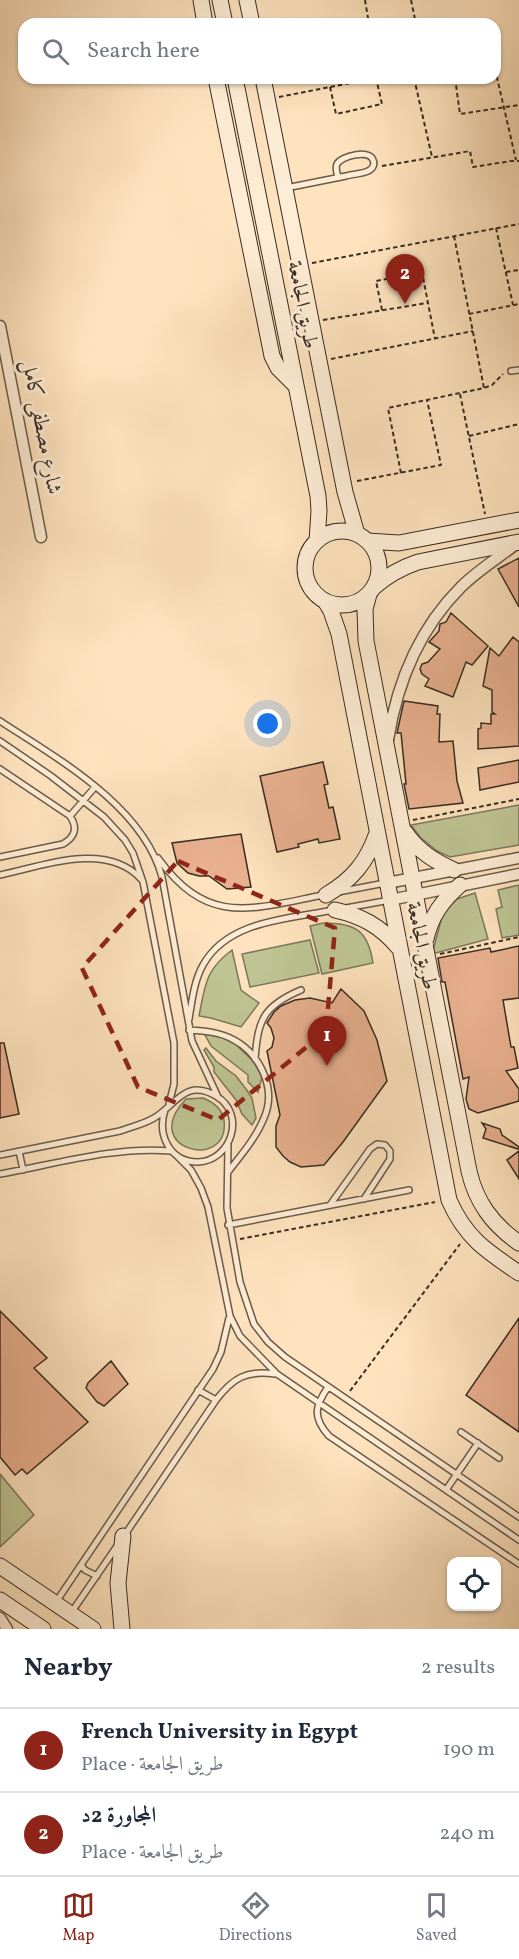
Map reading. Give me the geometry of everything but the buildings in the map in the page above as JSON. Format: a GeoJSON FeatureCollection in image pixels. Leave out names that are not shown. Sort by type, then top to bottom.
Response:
{"type":"FeatureCollection","features":[{"type":"Feature","properties":{"kind":"street"},"geometry":{"type":"LineString","coordinates":[[201,0],[205,18]]}},
{"type":"Feature","properties":{"kind":"street"},"geometry":{"type":"LineString","coordinates":[[220,0],[224,18]]}},
{"type":"Feature","properties":{"kind":"street"},"geometry":{"type":"LineString","coordinates":[[247,0],[251,18]]}},
{"type":"Feature","properties":{"kind":"street"},"geometry":{"type":"LineString","coordinates":[[217,84],[272,356],[278,368],[296,386]]}},
{"type":"Feature","properties":{"kind":"street","name":"طريق الجامعة"},"geometry":{"type":"LineString","coordinates":[[236,84],[318,496],[317,541]]}},
{"type":"Feature","properties":{"kind":"street","name":"طريق الجامعة"},"geometry":{"type":"LineString","coordinates":[[264,84],[343,483],[362,538]]}},
{"type":"Feature","properties":{"kind":"street","name":"شارع مصطفى كامل"},"geometry":{"type":"LineString","coordinates":[[0,326],[42,537]]}},
{"type":"Feature","properties":{"kind":"street"},"geometry":{"type":"LineString","coordinates":[[519,520],[399,543],[362,538],[340,531],[332,533],[317,541],[307,556],[306,574],[313,592],[325,601],[336,605],[348,605],[359,601],[387,576],[402,567],[519,542]]}},
{"type":"Feature","properties":{"kind":"street"},"geometry":{"type":"LineString","coordinates":[[362,538],[378,558],[378,578],[371,591]]}},
{"type":"Feature","properties":{"kind":"street"},"geometry":{"type":"LineString","coordinates":[[387,746],[393,711],[403,676],[425,633],[438,613],[461,586],[519,542]]}},
{"type":"Feature","properties":{"kind":"street","name":"طريق الجامعة"},"geometry":{"type":"LineString","coordinates":[[371,591],[365,609],[366,641],[472,1184],[492,1221],[519,1243]]}},
{"type":"Feature","properties":{"kind":"street","name":"طريق الجامعة"},"geometry":{"type":"LineString","coordinates":[[325,601],[339,634],[449,1200],[468,1234],[482,1248],[519,1273]]}},
{"type":"Feature","properties":{"kind":"street"},"geometry":{"type":"LineString","coordinates":[[402,825],[419,849],[430,858],[454,870]]}},
{"type":"Feature","properties":{"kind":"street"},"geometry":{"type":"LineString","coordinates":[[326,895],[353,876],[368,856],[377,833]]}},
{"type":"Feature","properties":{"kind":"street"},"geometry":{"type":"LineString","coordinates":[[387,883],[519,858]]}},
{"type":"Feature","properties":{"kind":"street"},"geometry":{"type":"LineString","coordinates":[[390,900],[519,874]]}},
{"type":"Feature","properties":{"kind":"street"},"geometry":{"type":"LineString","coordinates":[[426,949],[429,925],[447,897],[460,885]]}},
{"type":"Feature","properties":{"kind":"street"},"geometry":{"type":"LineString","coordinates":[[335,910],[354,914],[372,922],[387,934],[399,949]]}},
{"type":"Feature","properties":{"kind":"street"},"geometry":{"type":"LineString","coordinates":[[122,1629],[118,1583],[123,1536]]}},
{"type":"Feature","properties":{"kind":"street"},"geometry":{"type":"LineString","coordinates":[[0,1566],[93,1629]]}},
{"type":"Feature","properties":{"kind":"street"},"geometry":{"type":"LineString","coordinates":[[0,1600],[43,1629]]}},
{"type":"Feature","properties":{"kind":"street"},"geometry":{"type":"LineString","coordinates":[[0,1618],[8,1629]]}},
{"type":"Feature","properties":{"kind":"lane"},"geometry":{"type":"LineString","coordinates":[[285,188],[369,171],[373,167],[372,156],[366,154],[338,161],[336,167],[338,177]]}},
{"type":"Feature","properties":{"kind":"lane"},"geometry":{"type":"LineString","coordinates":[[512,371],[519,370]]}},
{"type":"Feature","properties":{"kind":"lane"},"geometry":{"type":"LineString","coordinates":[[0,721],[95,787],[134,824],[180,885],[192,894],[221,907],[252,909],[387,883]]}},
{"type":"Feature","properties":{"kind":"lane"},"geometry":{"type":"LineString","coordinates":[[0,741],[104,817],[125,840],[133,853],[143,882],[174,1044],[174,1084],[162,1121],[162,1132],[165,1142],[190,1170],[201,1188],[208,1207],[230,1316],[240,1336],[277,1374],[519,1540]]}},
{"type":"Feature","properties":{"kind":"lane"},"geometry":{"type":"LineString","coordinates":[[0,769],[70,816],[75,823],[75,832],[71,840],[63,844],[0,857]]}},
{"type":"Feature","properties":{"kind":"lane"},"geometry":{"type":"LineString","coordinates":[[70,816],[95,787]]}},
{"type":"Feature","properties":{"kind":"lane"},"geometry":{"type":"LineString","coordinates":[[153,850],[162,877],[189,1026],[200,1060],[218,1097],[229,1109],[233,1123],[228,1145],[228,1225],[240,1282],[254,1324],[268,1342],[285,1357],[519,1517]]}},
{"type":"Feature","properties":{"kind":"lane"},"geometry":{"type":"LineString","coordinates":[[0,875],[91,858],[121,865],[136,874],[143,882]]}},
{"type":"Feature","properties":{"kind":"lane"},"geometry":{"type":"LineString","coordinates":[[189,1026],[199,973],[212,952],[224,940],[254,926],[390,900]]}},
{"type":"Feature","properties":{"kind":"lane"},"geometry":{"type":"LineString","coordinates":[[255,1059],[256,1041],[263,1016],[284,997],[301,990]]}},
{"type":"Feature","properties":{"kind":"lane"},"geometry":{"type":"LineString","coordinates":[[189,1026],[233,1039],[246,1048],[264,1073],[268,1087],[267,1110],[259,1129],[227,1173]]}},
{"type":"Feature","properties":{"kind":"lane"},"geometry":{"type":"LineString","coordinates":[[0,1155],[120,1131],[153,1119],[177,1097],[187,1092],[198,1091],[218,1097]]}},
{"type":"Feature","properties":{"kind":"lane"},"geometry":{"type":"LineString","coordinates":[[330,1205],[370,1149],[377,1144],[385,1144],[390,1151],[390,1159],[364,1199]]}},
{"type":"Feature","properties":{"kind":"lane"},"geometry":{"type":"LineString","coordinates":[[0,1174],[123,1152],[148,1150],[173,1153],[184,1160],[203,1162],[221,1153],[228,1145]]}},
{"type":"Feature","properties":{"kind":"lane"},"geometry":{"type":"LineString","coordinates":[[19,1151],[23,1170]]}},
{"type":"Feature","properties":{"kind":"lane"},"geometry":{"type":"LineString","coordinates":[[228,1225],[409,1190]]}},
{"type":"Feature","properties":{"kind":"lane"},"geometry":{"type":"LineString","coordinates":[[55,1604],[213,1369],[221,1352],[230,1316]]}},
{"type":"Feature","properties":{"kind":"lane"},"geometry":{"type":"LineString","coordinates":[[70,1614],[228,1384],[243,1375],[260,1372],[277,1374]]}},
{"type":"Feature","properties":{"kind":"lane"},"geometry":{"type":"LineString","coordinates":[[328,1387],[317,1402],[319,1421],[329,1436],[519,1564]]}},
{"type":"Feature","properties":{"kind":"lane"},"geometry":{"type":"LineString","coordinates":[[198,1390],[216,1400]]}},
{"type":"Feature","properties":{"kind":"lane"},"geometry":{"type":"LineString","coordinates":[[461,1432],[499,1458]]}},
{"type":"Feature","properties":{"kind":"lane"},"geometry":{"type":"LineString","coordinates":[[446,1491],[478,1443]]}},
{"type":"Feature","properties":{"kind":"lane"},"geometry":{"type":"LineString","coordinates":[[81,1565],[90,1574],[97,1576]]}},
{"type":"Feature","properties":{"kind":"path"},"geometry":{"type":"LineString","coordinates":[[365,0],[368,18]]}},
{"type":"Feature","properties":{"kind":"path"},"geometry":{"type":"LineString","coordinates":[[411,0],[415,18]]}},
{"type":"Feature","properties":{"kind":"path"},"geometry":{"type":"LineString","coordinates":[[267,100],[345,84]]}},
{"type":"Feature","properties":{"kind":"path"},"geometry":{"type":"LineString","coordinates":[[330,87],[336,114],[382,104],[377,84]]}},
{"type":"Feature","properties":{"kind":"path"},"geometry":{"type":"LineString","coordinates":[[415,84],[432,157]]}},
{"type":"Feature","properties":{"kind":"path"},"geometry":{"type":"LineString","coordinates":[[456,84],[460,114],[519,105]]}},
{"type":"Feature","properties":{"kind":"path"},"geometry":{"type":"LineString","coordinates":[[373,167],[470,151],[473,167],[518,161],[499,84]]}},
{"type":"Feature","properties":{"kind":"path"},"geometry":{"type":"LineString","coordinates":[[300,266],[519,224]]}},
{"type":"Feature","properties":{"kind":"path"},"geometry":{"type":"LineString","coordinates":[[496,228],[513,305]]}},
{"type":"Feature","properties":{"kind":"path"},"geometry":{"type":"LineString","coordinates":[[454,236],[484,388]]}},
{"type":"Feature","properties":{"kind":"path"},"geometry":{"type":"LineString","coordinates":[[506,272],[519,270]]}},
{"type":"Feature","properties":{"kind":"path"},"geometry":{"type":"LineString","coordinates":[[382,310],[376,281],[422,272],[435,339]]}},
{"type":"Feature","properties":{"kind":"path"},"geometry":{"type":"LineString","coordinates":[[312,322],[428,303]]}},
{"type":"Feature","properties":{"kind":"path"},"geometry":{"type":"LineString","coordinates":[[469,314],[519,304]]}},
{"type":"Feature","properties":{"kind":"path"},"geometry":{"type":"LineString","coordinates":[[319,361],[473,332]]}},
{"type":"Feature","properties":{"kind":"path"},"geometry":{"type":"LineString","coordinates":[[401,473],[388,408],[484,388],[492,385],[505,373],[512,371]]}},
{"type":"Feature","properties":{"kind":"path"},"geometry":{"type":"LineString","coordinates":[[460,393],[487,526]]}},
{"type":"Feature","properties":{"kind":"path"},"geometry":{"type":"LineString","coordinates":[[343,483],[441,465],[427,400]]}},
{"type":"Feature","properties":{"kind":"path"},"geometry":{"type":"LineString","coordinates":[[469,436],[519,424]]}},
{"type":"Feature","properties":{"kind":"path"},"geometry":{"type":"LineString","coordinates":[[402,825],[519,799]]}},
{"type":"Feature","properties":{"kind":"path"},"geometry":{"type":"LineString","coordinates":[[426,949],[519,937]]}},
{"type":"Feature","properties":{"kind":"path"},"geometry":{"type":"LineString","coordinates":[[231,1240],[449,1200]]}},
{"type":"Feature","properties":{"kind":"path"},"geometry":{"type":"LineString","coordinates":[[345,1398],[468,1234]]}},
{"type":"Feature","properties":{"kind":"highlighted area"},"geometry":{"type":"Polygon","coordinates":[[[178,861],[335,928],[326,1031],[218,1120],[138,1087],[82,968],[178,861]]]}},
{"type":"Feature","properties":{"kind":"green space"},"geometry":{"type":"Polygon","coordinates":[[[519,805],[519,845],[450,857],[437,851],[420,837],[411,825],[519,805]]]}},
{"type":"Feature","properties":{"kind":"green space"},"geometry":{"type":"Polygon","coordinates":[[[519,885],[519,935],[502,938],[496,909],[502,907],[498,890],[519,885]]]}},
{"type":"Feature","properties":{"kind":"green space"},"geometry":{"type":"Polygon","coordinates":[[[475,893],[488,939],[432,954],[443,913],[457,899],[475,893]]]}},
{"type":"Feature","properties":{"kind":"green space"},"geometry":{"type":"Polygon","coordinates":[[[323,923],[344,925],[358,931],[368,943],[373,963],[322,974],[310,926],[323,923]]]}},
{"type":"Feature","properties":{"kind":"green space"},"geometry":{"type":"Polygon","coordinates":[[[310,940],[319,973],[250,987],[242,954],[310,940]]]}},
{"type":"Feature","properties":{"kind":"green space"},"geometry":{"type":"Polygon","coordinates":[[[232,950],[241,990],[259,1003],[241,1027],[199,1016],[205,987],[211,972],[232,950]]]}},
{"type":"Feature","properties":{"kind":"green space"},"geometry":{"type":"Polygon","coordinates":[[[204,1033],[228,1037],[253,1061],[262,1077],[258,1092],[248,1082],[248,1075],[211,1046],[204,1033]]]}},
{"type":"Feature","properties":{"kind":"green space"},"geometry":{"type":"Polygon","coordinates":[[[206,1048],[216,1061],[236,1076],[252,1098],[256,1118],[252,1125],[214,1072],[214,1067],[204,1050],[206,1048]]]}},
{"type":"Feature","properties":{"kind":"green space"},"geometry":{"type":"Polygon","coordinates":[[[203,1098],[219,1109],[224,1120],[222,1136],[214,1146],[202,1150],[189,1148],[178,1142],[172,1131],[174,1117],[186,1099],[203,1098]]]}},
{"type":"Feature","properties":{"kind":"green space"},"geometry":{"type":"Polygon","coordinates":[[[0,1474],[34,1515],[0,1547],[0,1474]]]}},
{"type":"Feature","properties":{"kind":"place","name":"المجاورة 2د"},"geometry":{"type":"Point","coordinates":[405,304]}},
{"type":"Feature","properties":{"kind":"place","name":"French University in Egypt"},"geometry":{"type":"Point","coordinates":[327,1066]}}]}
